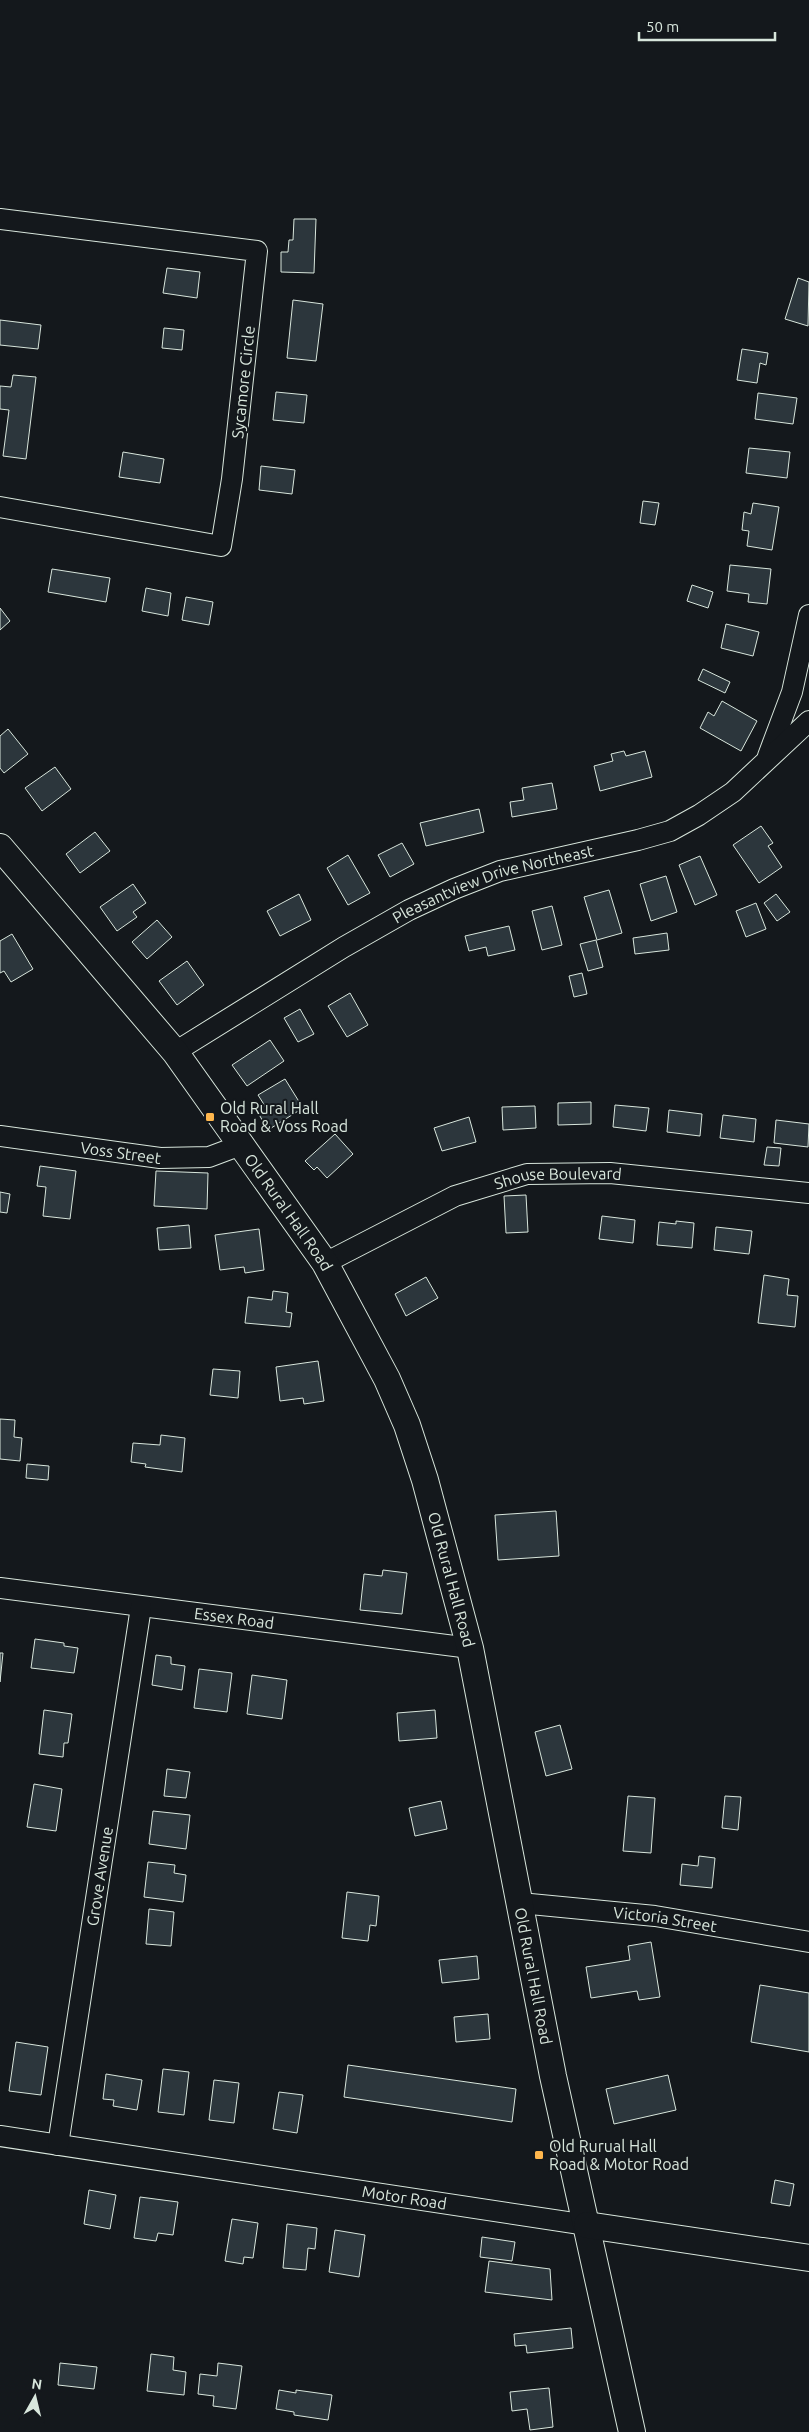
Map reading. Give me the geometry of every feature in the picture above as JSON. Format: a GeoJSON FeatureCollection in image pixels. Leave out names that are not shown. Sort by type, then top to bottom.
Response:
{"type":"FeatureCollection","features":[{"type":"Feature","properties":{"kind":"main road","name":"Old Rural Hall Road"},"geometry":{"type":"LineString","coordinates":[[0,847],[175,1052],[326,1263],[379,1362],[407,1425],[425,1480],[470,1648],[553,2076],[632,2432]]}},
{"type":"Feature","properties":{"kind":"main road","name":"Motor Road"},"geometry":{"type":"LineString","coordinates":[[587,2226],[809,2258]]}},
{"type":"Feature","properties":{"kind":"street","name":"Sycamore Circle"},"geometry":{"type":"LineString","coordinates":[[0,219],[257,252],[232,479],[221,546],[0,507]]}},
{"type":"Feature","properties":{"kind":"street"},"geometry":{"type":"LineString","coordinates":[[766,760],[792,692],[809,615]]}},
{"type":"Feature","properties":{"kind":"street","name":"Pleasantview Drive Northeast"},"geometry":{"type":"LineString","coordinates":[[175,1052],[344,946],[409,910],[454,889],[500,871],[670,831],[699,815],[733,792],[809,721]]}},
{"type":"Feature","properties":{"kind":"street","name":"Voss Street"},"geometry":{"type":"LineString","coordinates":[[0,1136],[160,1158],[209,1157],[240,1144]]}},
{"type":"Feature","properties":{"kind":"street","name":"Shouse Boulevard"},"geometry":{"type":"LineString","coordinates":[[326,1263],[455,1196],[527,1174],[610,1173],[809,1193]]}},
{"type":"Feature","properties":{"kind":"street","name":"Essex Road"},"geometry":{"type":"LineString","coordinates":[[0,1588],[470,1648]]}},
{"type":"Feature","properties":{"kind":"street","name":"Grove Avenue"},"geometry":{"type":"LineString","coordinates":[[58,2145],[141,1607]]}},
{"type":"Feature","properties":{"kind":"street","name":"Victoria Street"},"geometry":{"type":"LineString","coordinates":[[520,1903],[655,1916],[809,1942]]}},
{"type":"Feature","properties":{"kind":"street","name":"Motor Road"},"geometry":{"type":"LineString","coordinates":[[0,2136],[587,2226]]}},
{"type":"Feature","properties":{"kind":"building"},"geometry":{"type":"Polygon","coordinates":[[[294,219],[316,219],[314,273],[281,272],[281,252],[288,252],[289,240],[293,240],[294,219]]]}},
{"type":"Feature","properties":{"kind":"building"},"geometry":{"type":"Polygon","coordinates":[[[167,268],[200,272],[197,298],[163,293],[167,268]]]}},
{"type":"Feature","properties":{"kind":"building"},"geometry":{"type":"Polygon","coordinates":[[[798,278],[809,282],[808,326],[785,319],[798,278]]]}},
{"type":"Feature","properties":{"kind":"building"},"geometry":{"type":"Polygon","coordinates":[[[293,300],[323,304],[316,361],[287,358],[293,300]]]}},
{"type":"Feature","properties":{"kind":"building"},"geometry":{"type":"Polygon","coordinates":[[[0,320],[41,325],[38,349],[0,345],[0,320]]]}},
{"type":"Feature","properties":{"kind":"building"},"geometry":{"type":"Polygon","coordinates":[[[164,328],[184,330],[182,350],[162,348],[164,328]]]}},
{"type":"Feature","properties":{"kind":"building"},"geometry":{"type":"Polygon","coordinates":[[[742,349],[768,353],[766,365],[760,363],[757,383],[737,380],[742,349]]]}},
{"type":"Feature","properties":{"kind":"building"},"geometry":{"type":"Polygon","coordinates":[[[13,375],[36,377],[26,459],[3,456],[9,410],[0,409],[0,386],[11,387],[13,375]]]}},
{"type":"Feature","properties":{"kind":"building"},"geometry":{"type":"Polygon","coordinates":[[[276,392],[307,395],[304,423],[273,420],[276,392]]]}},
{"type":"Feature","properties":{"kind":"building"},"geometry":{"type":"Polygon","coordinates":[[[758,393],[797,398],[793,424],[755,419],[758,393]]]}},
{"type":"Feature","properties":{"kind":"building"},"geometry":{"type":"Polygon","coordinates":[[[749,448],[790,452],[787,478],[746,473],[749,448]]]}},
{"type":"Feature","properties":{"kind":"building"},"geometry":{"type":"Polygon","coordinates":[[[123,452],[164,459],[160,483],[119,477],[123,452]]]}},
{"type":"Feature","properties":{"kind":"building"},"geometry":{"type":"Polygon","coordinates":[[[261,466],[295,470],[292,494],[259,490],[261,466]]]}},
{"type":"Feature","properties":{"kind":"building"},"geometry":{"type":"Polygon","coordinates":[[[643,501],[659,503],[655,525],[640,523],[643,501]]]}},
{"type":"Feature","properties":{"kind":"building"},"geometry":{"type":"Polygon","coordinates":[[[753,503],[779,507],[772,550],[747,546],[749,531],[742,530],[744,512],[751,514],[753,503]]]}},
{"type":"Feature","properties":{"kind":"building"},"geometry":{"type":"Polygon","coordinates":[[[730,565],[771,569],[767,604],[748,602],[749,594],[727,591],[730,565]]]}},
{"type":"Feature","properties":{"kind":"building"},"geometry":{"type":"Polygon","coordinates":[[[52,569],[110,578],[106,602],[48,592],[52,569]]]}},
{"type":"Feature","properties":{"kind":"building"},"geometry":{"type":"Polygon","coordinates":[[[692,585],[713,592],[708,608],[687,601],[692,585]]]}},
{"type":"Feature","properties":{"kind":"building"},"geometry":{"type":"Polygon","coordinates":[[[146,588],[171,593],[168,616],[142,611],[146,588]]]}},
{"type":"Feature","properties":{"kind":"building"},"geometry":{"type":"Polygon","coordinates":[[[186,597],[213,602],[209,625],[182,620],[186,597]]]}},
{"type":"Feature","properties":{"kind":"building"},"geometry":{"type":"Polygon","coordinates":[[[0,608],[10,621],[0,630],[0,608]]]}},
{"type":"Feature","properties":{"kind":"building"},"geometry":{"type":"Polygon","coordinates":[[[726,624],[759,632],[753,656],[721,648],[726,624]]]}},
{"type":"Feature","properties":{"kind":"building"},"geometry":{"type":"Polygon","coordinates":[[[703,669],[730,682],[725,693],[698,680],[703,669]]]}},
{"type":"Feature","properties":{"kind":"building"},"geometry":{"type":"Polygon","coordinates":[[[722,701],[757,721],[741,751],[700,728],[708,712],[714,716],[722,701]]]}},
{"type":"Feature","properties":{"kind":"building"},"geometry":{"type":"Polygon","coordinates":[[[8,729],[28,754],[4,773],[0,768],[0,736],[8,729]]]}},
{"type":"Feature","properties":{"kind":"building"},"geometry":{"type":"Polygon","coordinates":[[[624,751],[626,756],[645,751],[652,777],[600,791],[594,766],[613,761],[611,754],[624,751]]]}},
{"type":"Feature","properties":{"kind":"building"},"geometry":{"type":"Polygon","coordinates":[[[55,767],[71,789],[42,811],[25,788],[55,767]]]}},
{"type":"Feature","properties":{"kind":"building"},"geometry":{"type":"Polygon","coordinates":[[[552,783],[557,809],[512,817],[510,802],[524,800],[522,788],[552,783]]]}},
{"type":"Feature","properties":{"kind":"building"},"geometry":{"type":"Polygon","coordinates":[[[479,809],[484,832],[426,846],[420,823],[479,809]]]}},
{"type":"Feature","properties":{"kind":"building"},"geometry":{"type":"Polygon","coordinates":[[[761,826],[773,843],[768,846],[782,867],[759,883],[733,845],[761,826]]]}},
{"type":"Feature","properties":{"kind":"building"},"geometry":{"type":"Polygon","coordinates":[[[95,832],[110,851],[80,873],[66,854],[95,832]]]}},
{"type":"Feature","properties":{"kind":"building"},"geometry":{"type":"Polygon","coordinates":[[[402,843],[414,864],[390,877],[378,855],[402,843]]]}},
{"type":"Feature","properties":{"kind":"building"},"geometry":{"type":"Polygon","coordinates":[[[348,855],[370,893],[348,905],[327,868],[348,855]]]}},
{"type":"Feature","properties":{"kind":"building"},"geometry":{"type":"Polygon","coordinates":[[[700,856],[717,895],[695,905],[679,865],[700,856]]]}},
{"type":"Feature","properties":{"kind":"building"},"geometry":{"type":"Polygon","coordinates":[[[666,876],[677,912],[651,921],[640,884],[666,876]]]}},
{"type":"Feature","properties":{"kind":"building"},"geometry":{"type":"Polygon","coordinates":[[[133,884],[146,903],[133,912],[137,917],[117,931],[100,907],[133,884]]]}},
{"type":"Feature","properties":{"kind":"building"},"geometry":{"type":"Polygon","coordinates":[[[609,890],[622,933],[597,940],[584,897],[609,890]]]}},
{"type":"Feature","properties":{"kind":"building"},"geometry":{"type":"Polygon","coordinates":[[[299,894],[311,920],[280,936],[267,911],[299,894]]]}},
{"type":"Feature","properties":{"kind":"building"},"geometry":{"type":"Polygon","coordinates":[[[776,894],[790,912],[777,921],[764,903],[776,894]]]}},
{"type":"Feature","properties":{"kind":"building"},"geometry":{"type":"Polygon","coordinates":[[[756,903],[766,929],[746,937],[736,911],[756,903]]]}},
{"type":"Feature","properties":{"kind":"building"},"geometry":{"type":"Polygon","coordinates":[[[552,906],[562,945],[542,950],[532,911],[552,906]]]}},
{"type":"Feature","properties":{"kind":"building"},"geometry":{"type":"Polygon","coordinates":[[[157,920],[172,937],[147,959],[132,942],[157,920]]]}},
{"type":"Feature","properties":{"kind":"building"},"geometry":{"type":"Polygon","coordinates":[[[509,926],[515,950],[488,956],[486,947],[469,951],[465,936],[509,926]]]}},
{"type":"Feature","properties":{"kind":"building"},"geometry":{"type":"Polygon","coordinates":[[[667,933],[669,950],[635,954],[633,938],[667,933]]]}},
{"type":"Feature","properties":{"kind":"building"},"geometry":{"type":"Polygon","coordinates":[[[12,934],[33,969],[11,982],[4,971],[0,973],[0,941],[12,934]]]}},
{"type":"Feature","properties":{"kind":"building"},"geometry":{"type":"Polygon","coordinates":[[[596,940],[603,967],[588,971],[580,944],[596,940]]]}},
{"type":"Feature","properties":{"kind":"building"},"geometry":{"type":"Polygon","coordinates":[[[187,961],[204,985],[177,1005],[159,981],[187,961]]]}},
{"type":"Feature","properties":{"kind":"building"},"geometry":{"type":"Polygon","coordinates":[[[582,973],[587,994],[574,997],[569,976],[582,973]]]}},
{"type":"Feature","properties":{"kind":"building"},"geometry":{"type":"Polygon","coordinates":[[[350,993],[368,1025],[347,1037],[328,1006],[350,993]]]}},
{"type":"Feature","properties":{"kind":"building"},"geometry":{"type":"Polygon","coordinates":[[[300,1009],[314,1034],[298,1042],[284,1018],[300,1009]]]}},
{"type":"Feature","properties":{"kind":"building"},"geometry":{"type":"Polygon","coordinates":[[[270,1040],[284,1061],[247,1086],[232,1065],[270,1040]]]}},
{"type":"Feature","properties":{"kind":"building"},"geometry":{"type":"Polygon","coordinates":[[[285,1079],[303,1108],[268,1130],[257,1111],[265,1106],[258,1095],[285,1079]]]}},
{"type":"Feature","properties":{"kind":"building"},"geometry":{"type":"Polygon","coordinates":[[[591,1102],[591,1124],[558,1125],[558,1103],[591,1102]]]}},
{"type":"Feature","properties":{"kind":"building"},"geometry":{"type":"Polygon","coordinates":[[[615,1105],[649,1108],[646,1131],[613,1127],[615,1105]]]}},
{"type":"Feature","properties":{"kind":"building"},"geometry":{"type":"Polygon","coordinates":[[[535,1106],[536,1128],[503,1130],[502,1107],[535,1106]]]}},
{"type":"Feature","properties":{"kind":"building"},"geometry":{"type":"Polygon","coordinates":[[[669,1110],[702,1114],[700,1136],[667,1132],[669,1110]]]}},
{"type":"Feature","properties":{"kind":"building"},"geometry":{"type":"Polygon","coordinates":[[[723,1115],[756,1119],[754,1142],[720,1138],[723,1115]]]}},
{"type":"Feature","properties":{"kind":"building"},"geometry":{"type":"Polygon","coordinates":[[[469,1117],[476,1142],[442,1151],[434,1128],[469,1117]]]}},
{"type":"Feature","properties":{"kind":"building"},"geometry":{"type":"Polygon","coordinates":[[[776,1120],[809,1124],[808,1147],[774,1143],[776,1120]]]}},
{"type":"Feature","properties":{"kind":"building"},"geometry":{"type":"Polygon","coordinates":[[[335,1134],[353,1154],[327,1178],[317,1167],[314,1170],[305,1161],[335,1134]]]}},
{"type":"Feature","properties":{"kind":"building"},"geometry":{"type":"Polygon","coordinates":[[[767,1147],[781,1148],[779,1166],[764,1165],[767,1147]]]}},
{"type":"Feature","properties":{"kind":"building"},"geometry":{"type":"Polygon","coordinates":[[[40,1166],[76,1171],[70,1219],[43,1216],[46,1187],[37,1186],[40,1166]]]}},
{"type":"Feature","properties":{"kind":"building"},"geometry":{"type":"Polygon","coordinates":[[[156,1171],[208,1173],[207,1209],[154,1206],[156,1171]]]}},
{"type":"Feature","properties":{"kind":"building"},"geometry":{"type":"Polygon","coordinates":[[[0,1192],[10,1194],[7,1213],[0,1212],[0,1192]]]}},
{"type":"Feature","properties":{"kind":"building"},"geometry":{"type":"Polygon","coordinates":[[[526,1195],[528,1232],[506,1233],[504,1196],[526,1195]]]}},
{"type":"Feature","properties":{"kind":"building"},"geometry":{"type":"Polygon","coordinates":[[[602,1216],[635,1220],[633,1243],[599,1239],[602,1216]]]}},
{"type":"Feature","properties":{"kind":"building"},"geometry":{"type":"Polygon","coordinates":[[[676,1221],[694,1223],[692,1248],[657,1245],[659,1222],[676,1224],[676,1221]]]}},
{"type":"Feature","properties":{"kind":"building"},"geometry":{"type":"Polygon","coordinates":[[[189,1225],[191,1248],[159,1250],[157,1228],[189,1225]]]}},
{"type":"Feature","properties":{"kind":"building"},"geometry":{"type":"Polygon","coordinates":[[[716,1227],[752,1231],[749,1254],[714,1250],[716,1227]]]}},
{"type":"Feature","properties":{"kind":"building"},"geometry":{"type":"Polygon","coordinates":[[[259,1229],[264,1270],[245,1273],[244,1267],[220,1270],[215,1235],[259,1229]]]}},
{"type":"Feature","properties":{"kind":"building"},"geometry":{"type":"Polygon","coordinates":[[[764,1275],[789,1279],[787,1295],[798,1296],[795,1327],[758,1323],[764,1275]]]}},
{"type":"Feature","properties":{"kind":"building"},"geometry":{"type":"Polygon","coordinates":[[[426,1277],[438,1298],[406,1316],[395,1294],[426,1277]]]}},
{"type":"Feature","properties":{"kind":"building"},"geometry":{"type":"Polygon","coordinates":[[[273,1291],[288,1293],[286,1312],[292,1313],[290,1327],[245,1323],[248,1297],[272,1300],[273,1291]]]}},
{"type":"Feature","properties":{"kind":"building"},"geometry":{"type":"Polygon","coordinates":[[[318,1361],[324,1401],[304,1404],[303,1398],[280,1401],[276,1367],[318,1361]]]}},
{"type":"Feature","properties":{"kind":"building"},"geometry":{"type":"Polygon","coordinates":[[[213,1369],[240,1371],[238,1398],[210,1395],[213,1369]]]}},
{"type":"Feature","properties":{"kind":"building"},"geometry":{"type":"Polygon","coordinates":[[[0,1419],[15,1420],[14,1437],[22,1438],[20,1461],[0,1459],[0,1419]]]}},
{"type":"Feature","properties":{"kind":"building"},"geometry":{"type":"Polygon","coordinates":[[[161,1435],[185,1438],[182,1472],[145,1467],[146,1464],[131,1462],[133,1443],[160,1445],[161,1435]]]}},
{"type":"Feature","properties":{"kind":"building"},"geometry":{"type":"Polygon","coordinates":[[[27,1464],[49,1466],[48,1480],[26,1478],[27,1464]]]}},
{"type":"Feature","properties":{"kind":"building"},"geometry":{"type":"Polygon","coordinates":[[[556,1511],[559,1556],[498,1560],[495,1515],[556,1511]]]}},
{"type":"Feature","properties":{"kind":"building"},"geometry":{"type":"Polygon","coordinates":[[[383,1570],[407,1573],[402,1614],[360,1610],[364,1574],[382,1576],[383,1570]]]}},
{"type":"Feature","properties":{"kind":"building"},"geometry":{"type":"Polygon","coordinates":[[[35,1639],[64,1643],[64,1646],[78,1648],[74,1673],[31,1668],[35,1639]]]}},
{"type":"Feature","properties":{"kind":"building"},"geometry":{"type":"Polygon","coordinates":[[[0,1653],[3,1653],[0,1682],[0,1653]]]}},
{"type":"Feature","properties":{"kind":"building"},"geometry":{"type":"Polygon","coordinates":[[[156,1655],[171,1657],[171,1664],[185,1666],[182,1690],[152,1685],[156,1655]]]}},
{"type":"Feature","properties":{"kind":"building"},"geometry":{"type":"Polygon","coordinates":[[[199,1669],[232,1673],[227,1712],[194,1708],[199,1669]]]}},
{"type":"Feature","properties":{"kind":"building"},"geometry":{"type":"Polygon","coordinates":[[[252,1675],[287,1680],[282,1719],[247,1714],[252,1675]]]}},
{"type":"Feature","properties":{"kind":"building"},"geometry":{"type":"Polygon","coordinates":[[[44,1710],[72,1714],[68,1743],[64,1743],[63,1757],[39,1754],[44,1710]]]}},
{"type":"Feature","properties":{"kind":"building"},"geometry":{"type":"Polygon","coordinates":[[[435,1710],[437,1738],[399,1741],[397,1713],[435,1710]]]}},
{"type":"Feature","properties":{"kind":"building"},"geometry":{"type":"Polygon","coordinates":[[[560,1725],[572,1769],[546,1776],[535,1732],[560,1725]]]}},
{"type":"Feature","properties":{"kind":"building"},"geometry":{"type":"Polygon","coordinates":[[[167,1769],[190,1772],[186,1798],[164,1796],[167,1769]]]}},
{"type":"Feature","properties":{"kind":"building"},"geometry":{"type":"Polygon","coordinates":[[[34,1784],[62,1789],[56,1831],[27,1827],[34,1784]]]}},
{"type":"Feature","properties":{"kind":"building"},"geometry":{"type":"Polygon","coordinates":[[[628,1796],[655,1798],[651,1853],[623,1851],[628,1796]]]}},
{"type":"Feature","properties":{"kind":"building"},"geometry":{"type":"Polygon","coordinates":[[[725,1796],[741,1797],[738,1830],[722,1828],[725,1796]]]}},
{"type":"Feature","properties":{"kind":"building"},"geometry":{"type":"Polygon","coordinates":[[[441,1801],[447,1829],[415,1836],[409,1808],[441,1801]]]}},
{"type":"Feature","properties":{"kind":"building"},"geometry":{"type":"Polygon","coordinates":[[[153,1811],[190,1815],[186,1849],[149,1844],[153,1811]]]}},
{"type":"Feature","properties":{"kind":"building"},"geometry":{"type":"Polygon","coordinates":[[[699,1856],[715,1858],[712,1888],[680,1885],[682,1864],[698,1866],[699,1856]]]}},
{"type":"Feature","properties":{"kind":"building"},"geometry":{"type":"Polygon","coordinates":[[[148,1862],[175,1865],[174,1873],[186,1875],[183,1902],[144,1897],[148,1862]]]}},
{"type":"Feature","properties":{"kind":"building"},"geometry":{"type":"Polygon","coordinates":[[[347,1892],[379,1896],[376,1926],[370,1925],[368,1941],[342,1938],[347,1892]]]}},
{"type":"Feature","properties":{"kind":"building"},"geometry":{"type":"Polygon","coordinates":[[[149,1909],[174,1912],[171,1946],[146,1944],[149,1909]]]}},
{"type":"Feature","properties":{"kind":"building"},"geometry":{"type":"Polygon","coordinates":[[[651,1942],[660,1997],[639,2000],[637,1991],[591,1998],[586,1967],[630,1960],[628,1946],[651,1942]]]}},
{"type":"Feature","properties":{"kind":"building"},"geometry":{"type":"Polygon","coordinates":[[[477,1956],[479,1979],[442,1983],[439,1960],[477,1956]]]}},
{"type":"Feature","properties":{"kind":"building"},"geometry":{"type":"Polygon","coordinates":[[[760,1985],[809,1993],[809,2052],[751,2042],[760,1985]]]}},
{"type":"Feature","properties":{"kind":"building"},"geometry":{"type":"Polygon","coordinates":[[[488,2014],[490,2039],[456,2042],[454,2017],[488,2014]]]}},
{"type":"Feature","properties":{"kind":"building"},"geometry":{"type":"Polygon","coordinates":[[[16,2042],[48,2047],[41,2095],[9,2091],[16,2042]]]}},
{"type":"Feature","properties":{"kind":"building"},"geometry":{"type":"Polygon","coordinates":[[[348,2065],[516,2089],[512,2122],[344,2097],[348,2065]]]}},
{"type":"Feature","properties":{"kind":"building"},"geometry":{"type":"Polygon","coordinates":[[[163,2069],[189,2072],[184,2115],[158,2112],[163,2069]]]}},
{"type":"Feature","properties":{"kind":"building"},"geometry":{"type":"Polygon","coordinates":[[[106,2074],[142,2080],[137,2110],[113,2106],[114,2100],[103,2099],[106,2074]]]}},
{"type":"Feature","properties":{"kind":"building"},"geometry":{"type":"Polygon","coordinates":[[[668,2075],[676,2110],[614,2124],[606,2089],[668,2075]]]}},
{"type":"Feature","properties":{"kind":"building"},"geometry":{"type":"Polygon","coordinates":[[[214,2080],[239,2083],[234,2123],[209,2120],[214,2080]]]}},
{"type":"Feature","properties":{"kind":"building"},"geometry":{"type":"Polygon","coordinates":[[[279,2092],[303,2095],[297,2133],[273,2129],[279,2092]]]}},
{"type":"Feature","properties":{"kind":"building"},"geometry":{"type":"Polygon","coordinates":[[[775,2180],[794,2184],[790,2206],[771,2203],[775,2180]]]}},
{"type":"Feature","properties":{"kind":"building"},"geometry":{"type":"Polygon","coordinates":[[[89,2190],[116,2195],[110,2229],[84,2224],[89,2190]]]}},
{"type":"Feature","properties":{"kind":"building"},"geometry":{"type":"Polygon","coordinates":[[[140,2197],[178,2202],[173,2235],[158,2233],[156,2241],[134,2238],[140,2197]]]}},
{"type":"Feature","properties":{"kind":"building"},"geometry":{"type":"Polygon","coordinates":[[[232,2219],[258,2223],[253,2258],[244,2257],[243,2264],[225,2261],[232,2219]]]}},
{"type":"Feature","properties":{"kind":"building"},"geometry":{"type":"Polygon","coordinates":[[[287,2224],[317,2228],[315,2249],[308,2248],[306,2270],[283,2268],[287,2224]]]}},
{"type":"Feature","properties":{"kind":"building"},"geometry":{"type":"Polygon","coordinates":[[[335,2230],[365,2235],[359,2277],[329,2272],[335,2230]]]}},
{"type":"Feature","properties":{"kind":"building"},"geometry":{"type":"Polygon","coordinates":[[[482,2237],[515,2242],[512,2261],[480,2257],[482,2237]]]}},
{"type":"Feature","properties":{"kind":"building"},"geometry":{"type":"Polygon","coordinates":[[[489,2261],[550,2269],[552,2300],[485,2292],[489,2261]]]}},
{"type":"Feature","properties":{"kind":"building"},"geometry":{"type":"Polygon","coordinates":[[[571,2328],[573,2348],[527,2353],[526,2345],[515,2346],[514,2334],[571,2328]]]}},
{"type":"Feature","properties":{"kind":"building"},"geometry":{"type":"Polygon","coordinates":[[[151,2354],[174,2357],[173,2370],[186,2372],[184,2395],[147,2391],[151,2354]]]}},
{"type":"Feature","properties":{"kind":"building"},"geometry":{"type":"Polygon","coordinates":[[[60,2363],[97,2367],[94,2389],[58,2385],[60,2363]]]}},
{"type":"Feature","properties":{"kind":"building"},"geometry":{"type":"Polygon","coordinates":[[[218,2363],[242,2366],[236,2409],[213,2406],[214,2396],[198,2394],[200,2374],[217,2376],[218,2363]]]}},
{"type":"Feature","properties":{"kind":"building"},"geometry":{"type":"Polygon","coordinates":[[[549,2388],[553,2427],[530,2430],[527,2409],[512,2411],[510,2392],[549,2388]]]}},
{"type":"Feature","properties":{"kind":"building"},"geometry":{"type":"Polygon","coordinates":[[[279,2390],[296,2393],[296,2390],[332,2395],[328,2420],[294,2415],[294,2412],[276,2409],[279,2390]]]}},
{"type":"Feature","properties":{"kind":"place","name":"Old Rural Hall Road & Voss Road"},"geometry":{"type":"Point","coordinates":[210,1117]}},
{"type":"Feature","properties":{"kind":"place","name":"Old Rurual Hall Road & Motor Road"},"geometry":{"type":"Point","coordinates":[539,2155]}}]}
